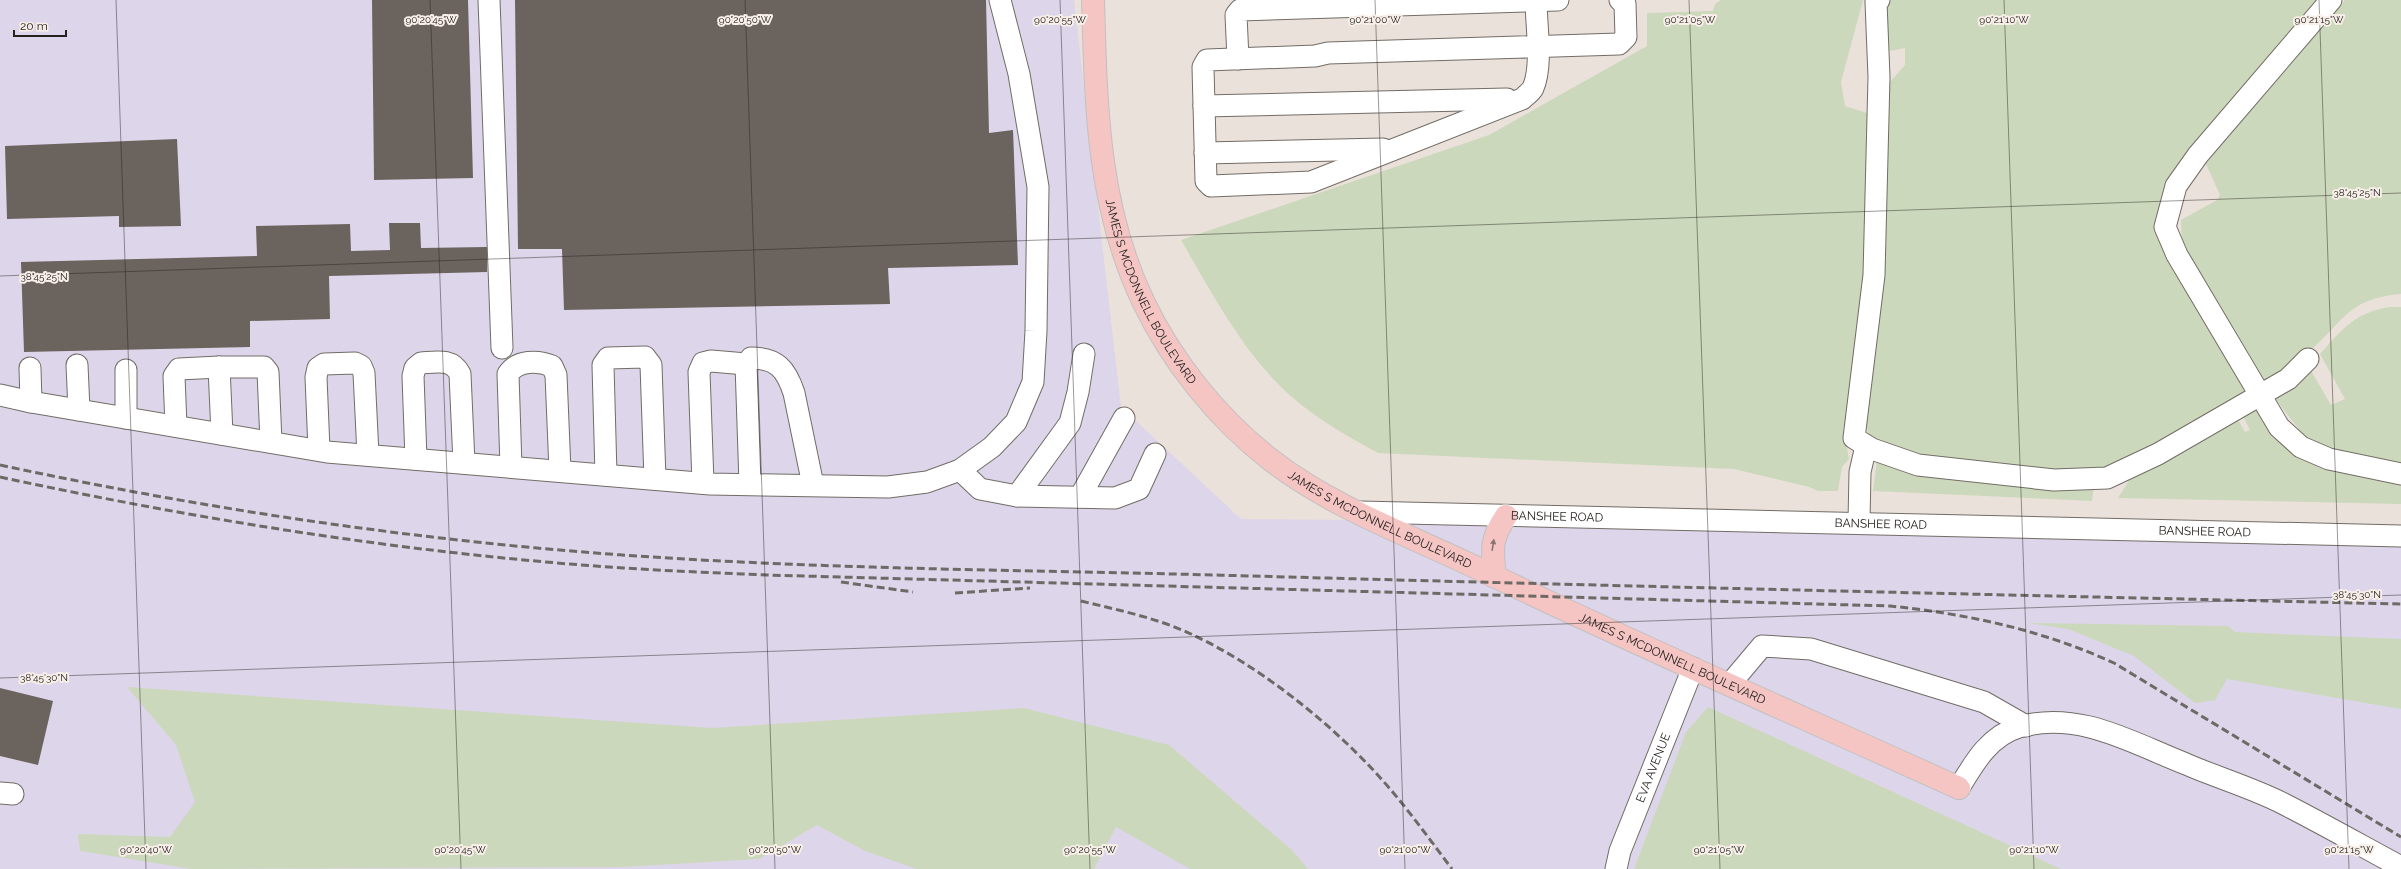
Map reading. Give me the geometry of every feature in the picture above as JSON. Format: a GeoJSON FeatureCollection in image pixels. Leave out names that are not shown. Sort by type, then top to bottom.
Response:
{"type":"FeatureCollection","features":[{"type":"Feature","properties":{"kind":"main road","name":"JAMES S MCDONNELL BOULEVARD"},"geometry":{"type":"LineString","coordinates":[[1093,0],[1096,97],[1101,162],[1119,237],[1143,302],[1183,367],[1204,395],[1227,421],[1271,460],[1318,493],[1495,577],[1959,788]]}},
{"type":"Feature","properties":{"kind":"main road"},"geometry":{"type":"LineString","coordinates":[[1495,577],[1493,544],[1496,532],[1506,516]]}},
{"type":"Feature","properties":{"kind":"street"},"geometry":{"type":"LineString","coordinates":[[489,0],[502,348]]}},
{"type":"Feature","properties":{"kind":"street"},"geometry":{"type":"LineString","coordinates":[[0,395],[31,402],[319,450],[702,483],[888,487],[927,482],[960,470],[992,447],[1016,422],[1034,382],[1038,187],[1019,74],[1000,0]]}},
{"type":"Feature","properties":{"kind":"street"},"geometry":{"type":"LineString","coordinates":[[1536,0],[1537,47],[1538,72],[1533,90],[1522,99],[1311,182],[1211,186],[1206,181],[1203,67],[1207,60],[1315,56],[1328,53],[1537,47],[1619,44],[1626,37],[1625,4],[1620,0]]}},
{"type":"Feature","properties":{"kind":"street"},"geometry":{"type":"LineString","coordinates":[[1238,59],[1236,15],[1240,10],[1558,0]]}},
{"type":"Feature","properties":{"kind":"street"},"geometry":{"type":"LineString","coordinates":[[1879,0],[1876,2],[1879,77],[1874,275],[1854,438],[1866,446],[1918,464],[2054,480],[2107,478],[2158,454],[2288,379],[2308,359]]}},
{"type":"Feature","properties":{"kind":"street"},"geometry":{"type":"LineString","coordinates":[[2331,0],[2198,155],[2176,186],[2165,227],[2177,255],[2279,427],[2301,447],[2329,459],[2401,474]]}},
{"type":"Feature","properties":{"kind":"street"},"geometry":{"type":"LineString","coordinates":[[1204,106],[1522,99]]}},
{"type":"Feature","properties":{"kind":"street"},"geometry":{"type":"LineString","coordinates":[[1206,153],[1396,148]]}},
{"type":"Feature","properties":{"kind":"street"},"geometry":{"type":"LineString","coordinates":[[1017,496],[1070,423],[1078,392],[1084,354]]}},
{"type":"Feature","properties":{"kind":"street"},"geometry":{"type":"LineString","coordinates":[[606,475],[603,365],[608,358],[645,357],[651,365],[655,479]]}},
{"type":"Feature","properties":{"kind":"street"},"geometry":{"type":"LineString","coordinates":[[750,484],[746,364],[751,358],[766,358],[777,363],[789,379],[794,393],[812,486]]}},
{"type":"Feature","properties":{"kind":"street"},"geometry":{"type":"LineString","coordinates":[[702,483],[699,372],[703,363],[711,361],[746,364]]}},
{"type":"Feature","properties":{"kind":"street"},"geometry":{"type":"LineString","coordinates":[[416,459],[413,376],[415,368],[420,363],[447,362],[456,366],[460,374],[464,463]]}},
{"type":"Feature","properties":{"kind":"street"},"geometry":{"type":"LineString","coordinates":[[319,450],[316,377],[318,368],[324,364],[355,363],[361,366],[364,374],[368,455]]}},
{"type":"Feature","properties":{"kind":"street"},"geometry":{"type":"LineString","coordinates":[[511,467],[508,374],[518,364],[544,363],[552,366],[556,375],[560,471]]}},
{"type":"Feature","properties":{"kind":"street"},"geometry":{"type":"LineString","coordinates":[[77,365],[79,410]]}},
{"type":"Feature","properties":{"kind":"street"},"geometry":{"type":"LineString","coordinates":[[219,367],[222,434]]}},
{"type":"Feature","properties":{"kind":"street"},"geometry":{"type":"LineString","coordinates":[[176,426],[174,376],[179,369],[264,367],[268,372],[271,442]]}},
{"type":"Feature","properties":{"kind":"street"},"geometry":{"type":"LineString","coordinates":[[30,368],[31,402]]}},
{"type":"Feature","properties":{"kind":"street"},"geometry":{"type":"LineString","coordinates":[[126,370],[126,418]]}},
{"type":"Feature","properties":{"kind":"street"},"geometry":{"type":"LineString","coordinates":[[1080,497],[1124,418]]}},
{"type":"Feature","properties":{"kind":"street"},"geometry":{"type":"LineString","coordinates":[[1859,522],[1860,472],[1866,446]]}},
{"type":"Feature","properties":{"kind":"street"},"geometry":{"type":"LineString","coordinates":[[960,470],[980,490],[1017,496],[1115,498],[1138,489],[1155,454]]}},
{"type":"Feature","properties":{"kind":"street","name":"BANSHEE ROAD"},"geometry":{"type":"LineString","coordinates":[[1360,512],[1859,522],[2401,536]]}},
{"type":"Feature","properties":{"kind":"street"},"geometry":{"type":"LineString","coordinates":[[1730,684],[1762,646],[1811,649],[1984,702],[2026,726]]}},
{"type":"Feature","properties":{"kind":"street","name":"EVA AVENUE"},"geometry":{"type":"LineString","coordinates":[[1616,869],[1620,851],[1693,668]]}},
{"type":"Feature","properties":{"kind":"street"},"geometry":{"type":"LineString","coordinates":[[1959,788],[1975,762],[1993,740],[2018,727],[2058,721],[2117,734],[2183,764],[2283,803],[2401,867]]}},
{"type":"Feature","properties":{"kind":"shaded area"},"geometry":{"type":"Polygon","coordinates":[[[0,0],[1074,0],[1121,407],[1241,519],[2401,529],[2401,869],[0,869],[0,0]]]}},
{"type":"Feature","properties":{"kind":"green space"},"geometry":{"type":"Polygon","coordinates":[[[1721,0],[1863,0],[1841,82],[1845,106],[1870,114],[1868,274],[1852,426],[1843,427],[1849,459],[1842,467],[1838,491],[1818,491],[1809,487],[1734,469],[1378,453],[1313,414],[1278,384],[1237,334],[1181,240],[1489,135],[1647,46],[1647,13],[1713,11],[1715,4],[1721,0]]]}},
{"type":"Feature","properties":{"kind":"green space"},"geometry":{"type":"Polygon","coordinates":[[[1885,0],[2329,0],[2240,104],[2162,224],[2256,392],[2146,455],[2085,475],[1912,455],[1869,438],[1866,423],[1882,166],[1890,82],[1905,65],[1905,48],[1885,52],[1885,0]]]}},
{"type":"Feature","properties":{"kind":"green space"},"geometry":{"type":"Polygon","coordinates":[[[2345,0],[2401,0],[2401,294],[2370,300],[2349,312],[2306,355],[2266,387],[2207,289],[2182,242],[2181,220],[2217,200],[2220,195],[2206,164],[2229,133],[2345,0]]]}},
{"type":"Feature","properties":{"kind":"green space"},"geometry":{"type":"Polygon","coordinates":[[[2401,307],[2401,467],[2344,454],[2306,438],[2271,394],[2310,369],[2331,405],[2345,399],[2320,354],[2350,323],[2359,317],[2378,309],[2401,307]]]}},
{"type":"Feature","properties":{"kind":"green space"},"geometry":{"type":"Polygon","coordinates":[[[2261,400],[2282,434],[2401,479],[2401,504],[2118,498],[2130,479],[2236,416],[2245,432],[2250,430],[2241,412],[2261,400]]]}},
{"type":"Feature","properties":{"kind":"green space"},"geometry":{"type":"Polygon","coordinates":[[[1877,460],[2094,486],[2092,501],[1873,491],[1877,460]]]}},
{"type":"Feature","properties":{"kind":"green space"},"geometry":{"type":"Polygon","coordinates":[[[2029,623],[2228,626],[2235,632],[2401,639],[2401,709],[2227,679],[2215,700],[2195,703],[2134,656],[2068,629],[2029,623]]]}},
{"type":"Feature","properties":{"kind":"green space"},"geometry":{"type":"Polygon","coordinates":[[[127,687],[712,728],[1024,708],[1169,745],[1292,850],[1308,869],[1190,869],[1116,827],[1094,869],[917,869],[865,851],[817,825],[759,859],[623,867],[192,869],[80,851],[78,834],[170,837],[195,802],[176,745],[127,687]]]}},
{"type":"Feature","properties":{"kind":"green space"},"geometry":{"type":"Polygon","coordinates":[[[1708,707],[2061,869],[1634,869],[1686,732],[1708,707]]]}},
{"type":"Feature","properties":{"kind":"building"},"geometry":{"type":"Polygon","coordinates":[[[372,0],[468,0],[473,178],[374,180],[372,0]]]}},
{"type":"Feature","properties":{"kind":"building"},"geometry":{"type":"Polygon","coordinates":[[[515,0],[986,0],[989,133],[1013,130],[1018,265],[888,268],[890,304],[564,310],[562,249],[518,249],[515,0]]]}},
{"type":"Feature","properties":{"kind":"building"},"geometry":{"type":"Polygon","coordinates":[[[177,139],[181,226],[119,227],[119,216],[7,219],[5,146],[177,139]]]}},
{"type":"Feature","properties":{"kind":"building"},"geometry":{"type":"Polygon","coordinates":[[[389,223],[420,223],[421,248],[487,247],[487,272],[329,276],[330,319],[250,321],[250,347],[24,352],[21,262],[257,256],[256,226],[350,224],[351,251],[390,250],[389,223]]]}},
{"type":"Feature","properties":{"kind":"building"},"geometry":{"type":"Polygon","coordinates":[[[0,688],[53,701],[38,765],[0,756],[0,688]]]}},
{"type":"Feature","properties":{"kind":"railway"},"geometry":{"type":"LineString","coordinates":[[0,465],[154,496],[387,532],[544,549],[696,560],[918,568],[2401,604]]}},
{"type":"Feature","properties":{"kind":"railway"},"geometry":{"type":"LineString","coordinates":[[0,477],[154,508],[310,534],[466,554],[623,568],[767,575],[1890,606],[1919,609],[2004,625],[2060,641],[2114,663],[2401,837]]}},
{"type":"Feature","properties":{"kind":"railway"},"geometry":{"type":"LineString","coordinates":[[841,582],[913,592]]}},
{"type":"Feature","properties":{"kind":"railway"},"geometry":{"type":"LineString","coordinates":[[955,593],[1030,588]]}},
{"type":"Feature","properties":{"kind":"railway"},"geometry":{"type":"LineString","coordinates":[[1081,601],[1137,615],[1178,628],[1216,646],[1289,694],[1335,732],[1375,772],[1415,819],[1452,869]]}}]}
